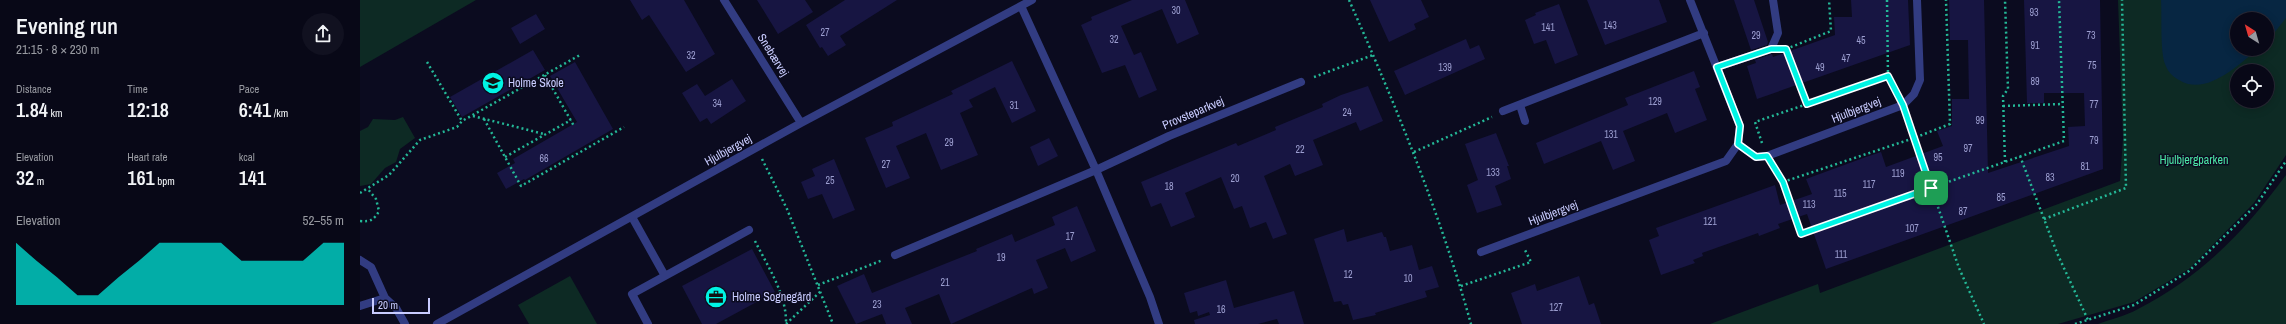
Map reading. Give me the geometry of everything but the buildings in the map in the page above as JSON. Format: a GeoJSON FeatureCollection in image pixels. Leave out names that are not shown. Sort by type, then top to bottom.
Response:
{"type":"FeatureCollection","features":[{"type":"Feature","properties":{"kind":"street","name":"Snebærvej"},"geometry":{"type":"LineString","coordinates":[[724,0],[801,123]]}},
{"type":"Feature","properties":{"kind":"street","name":"Hjulbjergvej"},"geometry":{"type":"LineString","coordinates":[[437,324],[801,123],[1032,0]]}},
{"type":"Feature","properties":{"kind":"street"},"geometry":{"type":"LineString","coordinates":[[1690,0],[1704,32],[1740,126],[1738,144],[1756,157],[1767,156]]}},
{"type":"Feature","properties":{"kind":"street"},"geometry":{"type":"LineString","coordinates":[[1717,67],[1771,49],[1778,34],[1773,0]]}},
{"type":"Feature","properties":{"kind":"street","name":"Hjulbjergvej"},"geometry":{"type":"LineString","coordinates":[[1767,156],[1903,105],[1914,94],[1920,80],[1917,0]]}},
{"type":"Feature","properties":{"kind":"street"},"geometry":{"type":"LineString","coordinates":[[1021,6],[1096,170],[1150,297],[1159,324]]}},
{"type":"Feature","properties":{"kind":"street"},"geometry":{"type":"LineString","coordinates":[[1503,111],[1704,32]]}},
{"type":"Feature","properties":{"kind":"street","name":"Provsteparkvej"},"geometry":{"type":"LineString","coordinates":[[895,255],[1096,170],[1168,136],[1301,82]]}},
{"type":"Feature","properties":{"kind":"street"},"geometry":{"type":"LineString","coordinates":[[1520,105],[1525,121]]}},
{"type":"Feature","properties":{"kind":"street","name":"Hjulbjergvej"},"geometry":{"type":"LineString","coordinates":[[1481,252],[1726,160],[1738,144]]}},
{"type":"Feature","properties":{"kind":"street"},"geometry":{"type":"LineString","coordinates":[[632,217],[665,276]]}},
{"type":"Feature","properties":{"kind":"street"},"geometry":{"type":"LineString","coordinates":[[648,324],[632,294],[749,230]]}},
{"type":"Feature","properties":{"kind":"street"},"geometry":{"type":"LineString","coordinates":[[360,260],[371,267],[385,298],[396,308],[405,324]]}},
{"type":"Feature","properties":{"kind":"street"},"geometry":{"type":"LineString","coordinates":[[360,306],[385,298]]}},
{"type":"Feature","properties":{"kind":"path"},"geometry":{"type":"LineString","coordinates":[[1349,0],[1414,152],[1461,286],[1471,324]]}},
{"type":"Feature","properties":{"kind":"path"},"geometry":{"type":"LineString","coordinates":[[1771,49],[1786,49],[1831,32],[1829,0]]}},
{"type":"Feature","properties":{"kind":"path"},"geometry":{"type":"LineString","coordinates":[[1888,0],[1888,76],[1903,105],[1959,268],[1984,324]]}},
{"type":"Feature","properties":{"kind":"path"},"geometry":{"type":"LineString","coordinates":[[2005,0],[2008,90],[2002,96],[2005,162]]}},
{"type":"Feature","properties":{"kind":"path"},"geometry":{"type":"LineString","coordinates":[[1888,76],[1755,122],[1767,156],[1783,182],[1801,234],[2064,141],[2059,0]]}},
{"type":"Feature","properties":{"kind":"path"},"geometry":{"type":"LineString","coordinates":[[2044,219],[2126,188],[2122,0]]}},
{"type":"Feature","properties":{"kind":"path"},"geometry":{"type":"LineString","coordinates":[[1786,49],[1807,104]]}},
{"type":"Feature","properties":{"kind":"path"},"geometry":{"type":"LineString","coordinates":[[1301,82],[1373,54]]}},
{"type":"Feature","properties":{"kind":"path"},"geometry":{"type":"LineString","coordinates":[[360,193],[389,175],[420,140],[457,127],[462,121],[580,55]]}},
{"type":"Feature","properties":{"kind":"path"},"geometry":{"type":"LineString","coordinates":[[427,62],[462,121]]}},
{"type":"Feature","properties":{"kind":"path"},"geometry":{"type":"LineString","coordinates":[[545,75],[574,126]]}},
{"type":"Feature","properties":{"kind":"path"},"geometry":{"type":"LineString","coordinates":[[2003,106],[2063,104]]}},
{"type":"Feature","properties":{"kind":"path"},"geometry":{"type":"LineString","coordinates":[[1414,152],[1503,111]]}},
{"type":"Feature","properties":{"kind":"path"},"geometry":{"type":"LineString","coordinates":[[472,116],[544,134]]}},
{"type":"Feature","properties":{"kind":"path"},"geometry":{"type":"LineString","coordinates":[[484,119],[521,186],[624,127]]}},
{"type":"Feature","properties":{"kind":"path"},"geometry":{"type":"LineString","coordinates":[[504,157],[571,120]]}},
{"type":"Feature","properties":{"kind":"path"},"geometry":{"type":"LineString","coordinates":[[757,148],[787,209],[833,324]]}},
{"type":"Feature","properties":{"kind":"path"},"geometry":{"type":"LineString","coordinates":[[2020,156],[2044,219],[2088,320]]}},
{"type":"Feature","properties":{"kind":"path"},"geometry":{"type":"LineString","coordinates":[[2075,324],[2134,305],[2189,271],[2257,204],[2286,161]]}},
{"type":"Feature","properties":{"kind":"path"},"geometry":{"type":"LineString","coordinates":[[360,221],[368,222],[376,217],[379,211],[376,199],[367,188]]}},
{"type":"Feature","properties":{"kind":"path"},"geometry":{"type":"LineString","coordinates":[[749,230],[781,296],[786,309],[786,324]]}},
{"type":"Feature","properties":{"kind":"path"},"geometry":{"type":"LineString","coordinates":[[1461,286],[1531,262],[1520,238]]}},
{"type":"Feature","properties":{"kind":"path"},"geometry":{"type":"LineString","coordinates":[[818,285],[895,255]]}},
{"type":"Feature","properties":{"kind":"path"},"geometry":{"type":"LineString","coordinates":[[786,324],[821,291]]}},
{"type":"Feature","properties":{"kind":"green space"},"geometry":{"type":"Polygon","coordinates":[[[360,0],[476,0],[360,67],[360,0]]]}},
{"type":"Feature","properties":{"kind":"green space","name":"Hjulbjergparken"},"geometry":{"type":"Polygon","coordinates":[[[2118,0],[2286,0],[2286,155],[2254,203],[2189,269],[2134,302],[2058,324],[1710,324],[1818,284],[1820,293],[2120,181],[2123,138],[2118,0]]]}},
{"type":"Feature","properties":{"kind":"green space"},"geometry":{"type":"Polygon","coordinates":[[[403,117],[415,138],[400,149],[396,162],[385,168],[371,184],[360,186],[360,131],[368,127],[373,119],[395,120],[403,117]]]}},
{"type":"Feature","properties":{"kind":"green space"},"geometry":{"type":"Polygon","coordinates":[[[2286,175],[2286,324],[2098,324],[2123,316],[2138,309],[2161,296],[2202,267],[2238,234],[2286,175]]]}},
{"type":"Feature","properties":{"kind":"green space"},"geometry":{"type":"Polygon","coordinates":[[[570,276],[597,324],[529,324],[518,305],[570,276]]]}},
{"type":"Feature","properties":{"kind":"water"},"geometry":{"type":"Polygon","coordinates":[[[2161,0],[2286,0],[2286,18],[2274,33],[2274,12],[2230,12],[2230,56],[2250,56],[2240,64],[2230,64],[2230,71],[2211,82],[2200,85],[2189,84],[2172,75],[2167,69],[2163,58],[2161,0]]]}},
{"type":"Feature","properties":{"kind":"place","name":"Holme Skole"},"geometry":{"type":"Point","coordinates":[493,83]}},
{"type":"Feature","properties":{"kind":"place","name":"Holme Sognegård"},"geometry":{"type":"Point","coordinates":[716,297]}},
{"type":"Feature","properties":{"kind":"route"},"geometry":{"type":"LineString","coordinates":[[1771,49],[1786,49],[1807,104],[1888,76],[1903,105],[1931,188],[1801,234],[1783,182],[1767,156],[1756,157],[1738,144],[1740,126],[1717,67],[1771,49]]}}]}
